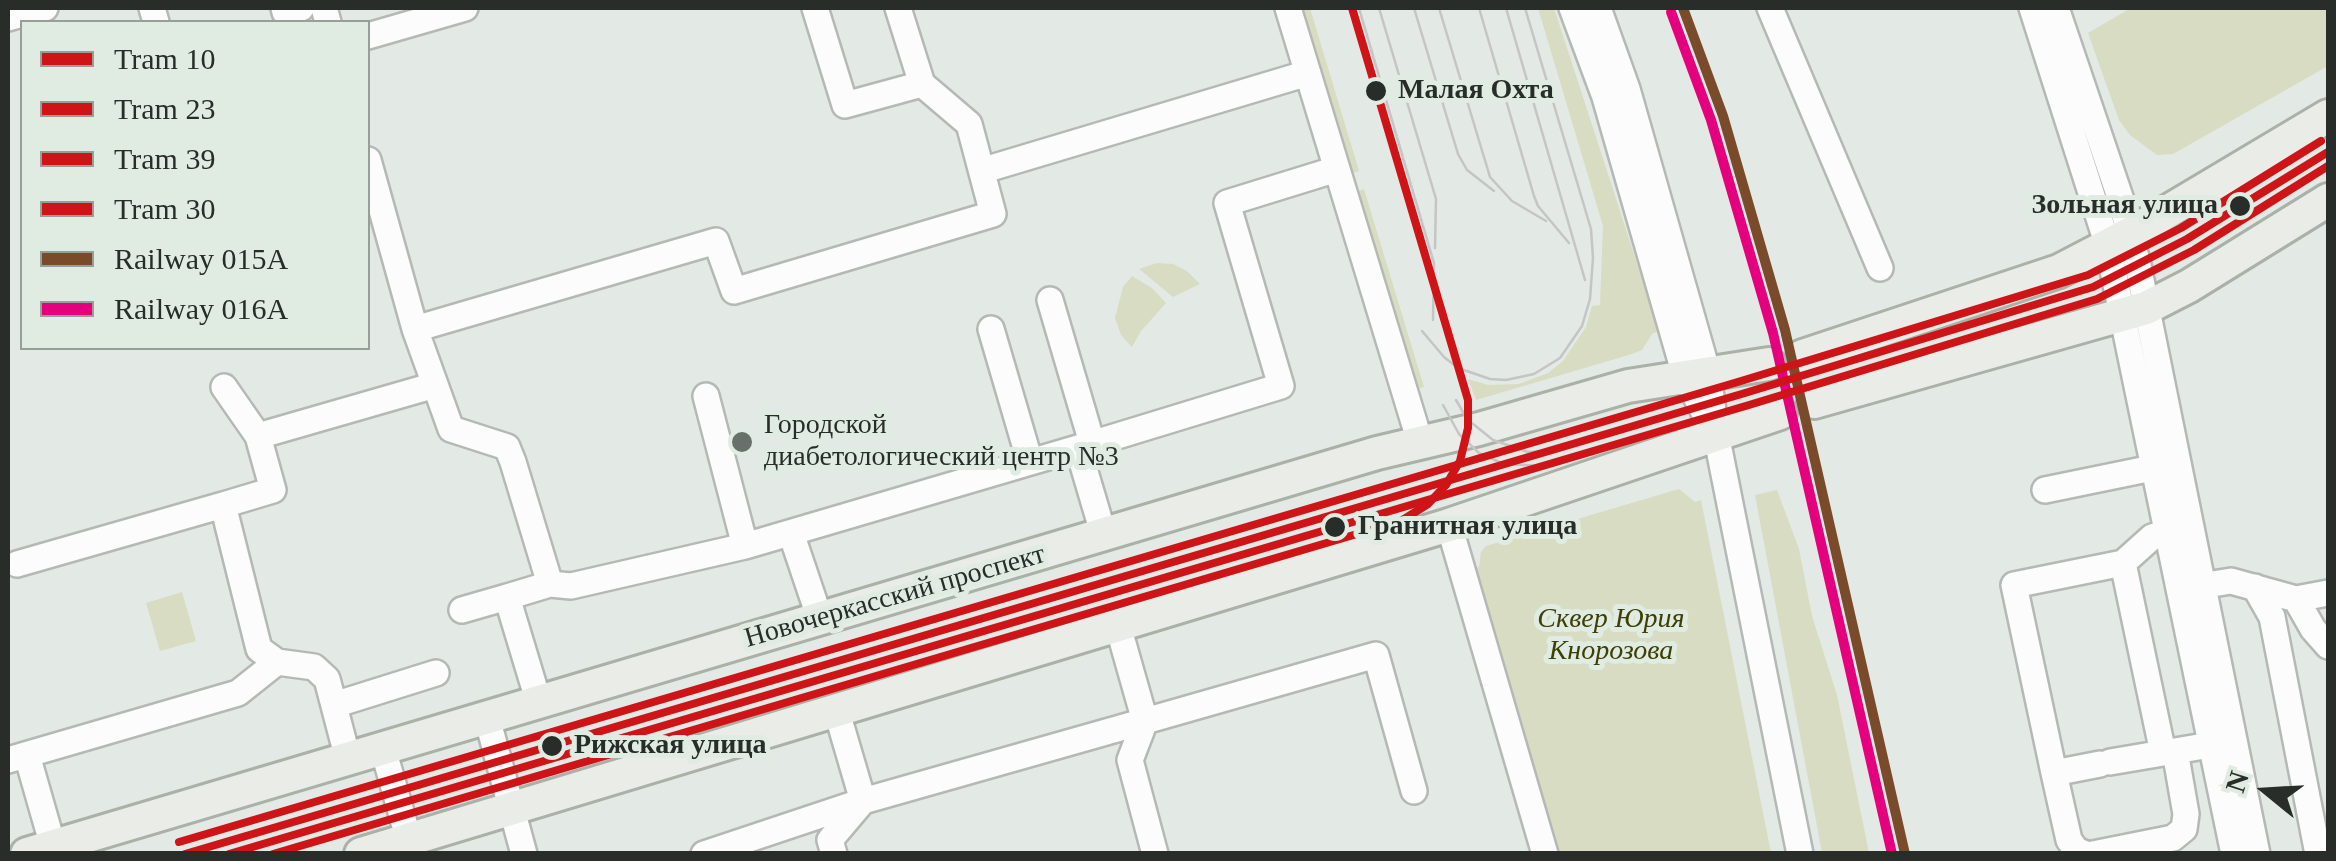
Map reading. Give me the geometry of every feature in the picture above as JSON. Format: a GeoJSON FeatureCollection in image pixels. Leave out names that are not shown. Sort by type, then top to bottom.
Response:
{"type":"FeatureCollection","features":[{"type":"Feature","properties":{"kind":"main road"},"geometry":{"type":"LineString","coordinates":[[1807,356],[2059,271],[2119,240],[2328,116]]}},
{"type":"Feature","properties":{"kind":"main road"},"geometry":{"type":"LineString","coordinates":[[1818,401],[2135,312],[2190,286],[2328,200]]}},
{"type":"Feature","properties":{"kind":"main road","name":"Новочеркасский проспект"},"geometry":{"type":"LineString","coordinates":[[40,850],[1420,442],[1479,430],[1628,386],[1768,364]]}},
{"type":"Feature","properties":{"kind":"main road"},"geometry":{"type":"LineString","coordinates":[[360,854],[411,846],[512,808],[1449,524],[1780,413]]}},
{"type":"Feature","properties":{"kind":"street"},"geometry":{"type":"LineString","coordinates":[[8,18],[45,8]]}},
{"type":"Feature","properties":{"kind":"street"},"geometry":{"type":"LineString","coordinates":[[284,8],[286,12],[301,8]]}},
{"type":"Feature","properties":{"kind":"street"},"geometry":{"type":"LineString","coordinates":[[370,35],[465,8]]}},
{"type":"Feature","properties":{"kind":"street"},"geometry":{"type":"LineString","coordinates":[[816,8],[845,106],[922,84]]}},
{"type":"Feature","properties":{"kind":"street"},"geometry":{"type":"LineString","coordinates":[[415,329],[716,241],[734,290],[993,214],[969,124],[922,84],[898,8]]}},
{"type":"Feature","properties":{"kind":"street"},"geometry":{"type":"LineString","coordinates":[[1288,8],[1420,442]]}},
{"type":"Feature","properties":{"kind":"street"},"geometry":{"type":"LineString","coordinates":[[1572,8],[1716,434],[1800,854]]}},
{"type":"Feature","properties":{"kind":"street"},"geometry":{"type":"LineString","coordinates":[[1598,8],[1627,88],[1697,375]]}},
{"type":"Feature","properties":{"kind":"street"},"geometry":{"type":"LineString","coordinates":[[1770,8],[1880,268]]}},
{"type":"Feature","properties":{"kind":"street"},"geometry":{"type":"LineString","coordinates":[[2032,8],[2119,240]]}},
{"type":"Feature","properties":{"kind":"street"},"geometry":{"type":"LineString","coordinates":[[2056,8],[2135,312],[2222,743],[2234,854]]}},
{"type":"Feature","properties":{"kind":"street"},"geometry":{"type":"LineString","coordinates":[[984,170],[1308,73]]}},
{"type":"Feature","properties":{"kind":"street"},"geometry":{"type":"LineString","coordinates":[[370,167],[415,329],[451,430],[507,447],[550,584]]}},
{"type":"Feature","properties":{"kind":"street"},"geometry":{"type":"LineString","coordinates":[[462,610],[550,584],[571,586],[745,546],[1281,386],[1227,203],[1337,169]]}},
{"type":"Feature","properties":{"kind":"street"},"geometry":{"type":"LineString","coordinates":[[1050,300],[1104,536]]}},
{"type":"Feature","properties":{"kind":"street"},"geometry":{"type":"LineString","coordinates":[[990,329],[1030,462]]}},
{"type":"Feature","properties":{"kind":"street"},"geometry":{"type":"LineString","coordinates":[[17,564],[273,490],[258,436],[224,386]]}},
{"type":"Feature","properties":{"kind":"street"},"geometry":{"type":"LineString","coordinates":[[258,436],[435,386]]}},
{"type":"Feature","properties":{"kind":"street"},"geometry":{"type":"LineString","coordinates":[[706,396],[745,546]]}},
{"type":"Feature","properties":{"kind":"street"},"geometry":{"type":"LineString","coordinates":[[2045,490],[2166,465]]}},
{"type":"Feature","properties":{"kind":"street"},"geometry":{"type":"LineString","coordinates":[[223,505],[259,648],[277,662],[314,667],[327,679],[348,760]]}},
{"type":"Feature","properties":{"kind":"street"},"geometry":{"type":"LineString","coordinates":[[1449,524],[1545,854]]}},
{"type":"Feature","properties":{"kind":"street"},"geometry":{"type":"LineString","coordinates":[[2123,563],[2186,814],[2184,829],[2173,838],[2089,854],[2076,850],[2069,840],[2014,584],[2123,563],[2152,538],[2178,529]]}},
{"type":"Feature","properties":{"kind":"street"},"geometry":{"type":"LineString","coordinates":[[791,533],[820,620]]}},
{"type":"Feature","properties":{"kind":"street"},"geometry":{"type":"LineString","coordinates":[[2190,587],[2231,580],[2296,599],[2328,593]]}},
{"type":"Feature","properties":{"kind":"street"},"geometry":{"type":"LineString","coordinates":[[2255,587],[2272,618],[2318,854]]}},
{"type":"Feature","properties":{"kind":"street"},"geometry":{"type":"LineString","coordinates":[[507,597],[540,702]]}},
{"type":"Feature","properties":{"kind":"street"},"geometry":{"type":"LineString","coordinates":[[2296,599],[2313,630],[2328,646]]}},
{"type":"Feature","properties":{"kind":"street"},"geometry":{"type":"LineString","coordinates":[[1118,626],[1144,721],[1130,760],[1155,854]]}},
{"type":"Feature","properties":{"kind":"street"},"geometry":{"type":"LineString","coordinates":[[704,854],[862,800],[1376,655],[1414,791]]}},
{"type":"Feature","properties":{"kind":"street"},"geometry":{"type":"LineString","coordinates":[[40,850],[17,758],[238,693],[277,662]]}},
{"type":"Feature","properties":{"kind":"street"},"geometry":{"type":"LineString","coordinates":[[334,706],[436,673]]}},
{"type":"Feature","properties":{"kind":"street"},"geometry":{"type":"LineString","coordinates":[[836,709],[862,800]]}},
{"type":"Feature","properties":{"kind":"street"},"geometry":{"type":"LineString","coordinates":[[487,718],[524,854]]}},
{"type":"Feature","properties":{"kind":"street"},"geometry":{"type":"LineString","coordinates":[[2054,774],[2222,743]]}},
{"type":"Feature","properties":{"kind":"street"},"geometry":{"type":"LineString","coordinates":[[2222,743],[2258,854]]}},
{"type":"Feature","properties":{"kind":"street"},"geometry":{"type":"LineString","coordinates":[[383,749],[411,846]]}},
{"type":"Feature","properties":{"kind":"street"},"geometry":{"type":"LineString","coordinates":[[834,854],[830,840],[862,800]]}},
{"type":"Feature","properties":{"kind":"green space"},"geometry":{"type":"Polygon","coordinates":[[[1296,8],[1310,8],[1359,171],[1346,175],[1296,8]]]}},
{"type":"Feature","properties":{"kind":"green space"},"geometry":{"type":"Polygon","coordinates":[[[1538,8],[1554,8],[1659,331],[1652,334],[1642,350],[1632,354],[1476,400],[1468,379],[1488,385],[1519,384],[1548,373],[1563,361],[1586,327],[1592,306],[1600,305],[1603,226],[1538,8]]]}},
{"type":"Feature","properties":{"kind":"green space"},"geometry":{"type":"Polygon","coordinates":[[[2131,8],[2328,8],[2328,66],[2173,154],[2157,155],[2130,135],[2119,120],[2088,33],[2131,8]]]}},
{"type":"Feature","properties":{"kind":"green space"},"geometry":{"type":"Polygon","coordinates":[[[1364,189],[1424,387],[1411,391],[1351,193],[1364,189]]]}},
{"type":"Feature","properties":{"kind":"green space"},"geometry":{"type":"Polygon","coordinates":[[[1157,263],[1173,264],[1200,284],[1173,297],[1139,269],[1157,263]]]}},
{"type":"Feature","properties":{"kind":"green space"},"geometry":{"type":"Polygon","coordinates":[[[1132,276],[1152,288],[1166,303],[1132,347],[1121,335],[1115,318],[1123,287],[1132,276]]]}},
{"type":"Feature","properties":{"kind":"green space","name":"Сквер Юрия Кнорозова"},"geometry":{"type":"Polygon","coordinates":[[[1679,489],[1695,502],[1701,500],[1771,853],[1556,853],[1471,569],[1479,567],[1486,546],[1679,489]]]}},
{"type":"Feature","properties":{"kind":"green space"},"geometry":{"type":"Polygon","coordinates":[[[1777,490],[1799,549],[1812,616],[1837,695],[1869,853],[1822,853],[1755,495],[1777,490]]]}},
{"type":"Feature","properties":{"kind":"green space"},"geometry":{"type":"Polygon","coordinates":[[[182,592],[196,641],[160,651],[146,603],[182,592]]]}},
{"type":"Feature","properties":{"kind":"tram line","name":"30"},"geometry":{"type":"LineString","coordinates":[[273,854],[1401,521],[1428,504],[1446,485],[1460,461],[1468,428],[1468,400],[1352,8]]}},
{"type":"Feature","properties":{"kind":"tram line"},"geometry":{"type":"LineString","coordinates":[[1359,8],[1434,263],[1433,320]]}},
{"type":"Feature","properties":{"kind":"tram line"},"geometry":{"type":"LineString","coordinates":[[1379,8],[1436,199],[1435,248]]}},
{"type":"Feature","properties":{"kind":"tram line"},"geometry":{"type":"LineString","coordinates":[[1414,8],[1458,154],[1467,170],[1494,191]]}},
{"type":"Feature","properties":{"kind":"tram line"},"geometry":{"type":"LineString","coordinates":[[1439,8],[1490,177],[1512,201],[1546,221]]}},
{"type":"Feature","properties":{"kind":"tram line"},"geometry":{"type":"LineString","coordinates":[[1479,8],[1534,196],[1569,243]]}},
{"type":"Feature","properties":{"kind":"tram line"},"geometry":{"type":"LineString","coordinates":[[1506,8],[1585,280]]}},
{"type":"Feature","properties":{"kind":"tram line"},"geometry":{"type":"LineString","coordinates":[[1422,331],[1458,368],[1506,380],[1534,374],[1560,358],[1582,326],[1590,299],[1591,229],[1525,8]]}},
{"type":"Feature","properties":{"kind":"tram line","name":"39"},"geometry":{"type":"LineString","coordinates":[[179,842],[2088,275],[2181,228],[2321,141]]}},
{"type":"Feature","properties":{"kind":"tram line","name":"10"},"geometry":{"type":"LineString","coordinates":[[185,854],[2093,287],[2187,239],[2328,152]]}},
{"type":"Feature","properties":{"kind":"tram line","name":"23"},"geometry":{"type":"LineString","coordinates":[[229,854],[2097,299],[2194,250],[2328,166]]}},
{"type":"Feature","properties":{"kind":"tram line"},"geometry":{"type":"LineString","coordinates":[[1456,400],[1467,419],[1493,440],[1528,452],[1547,451]]}},
{"type":"Feature","properties":{"kind":"tram line"},"geometry":{"type":"LineString","coordinates":[[1443,405],[1459,434],[1479,453],[1504,464],[1543,466]]}},
{"type":"Feature","properties":{"kind":"rail line","name":"015А"},"geometry":{"type":"LineString","coordinates":[[1683,8],[1723,116],[1785,330],[1905,854]]}},
{"type":"Feature","properties":{"kind":"rail line","name":"016А"},"geometry":{"type":"LineString","coordinates":[[1671,12],[1711,120],[1773,333],[1892,854]]}},
{"type":"Feature","properties":{"kind":"place","name":"Малая Охта"},"geometry":{"type":"Point","coordinates":[1376,91]}},
{"type":"Feature","properties":{"kind":"place","name":"Зольная улица"},"geometry":{"type":"Point","coordinates":[2240,206]}},
{"type":"Feature","properties":{"kind":"place","name":"Городской диабетологический центр №3"},"geometry":{"type":"Point","coordinates":[742,442]}},
{"type":"Feature","properties":{"kind":"place","name":"Гранитная улица"},"geometry":{"type":"Point","coordinates":[1335,527]}},
{"type":"Feature","properties":{"kind":"place","name":"Рижская улица"},"geometry":{"type":"Point","coordinates":[552,746]}}]}
